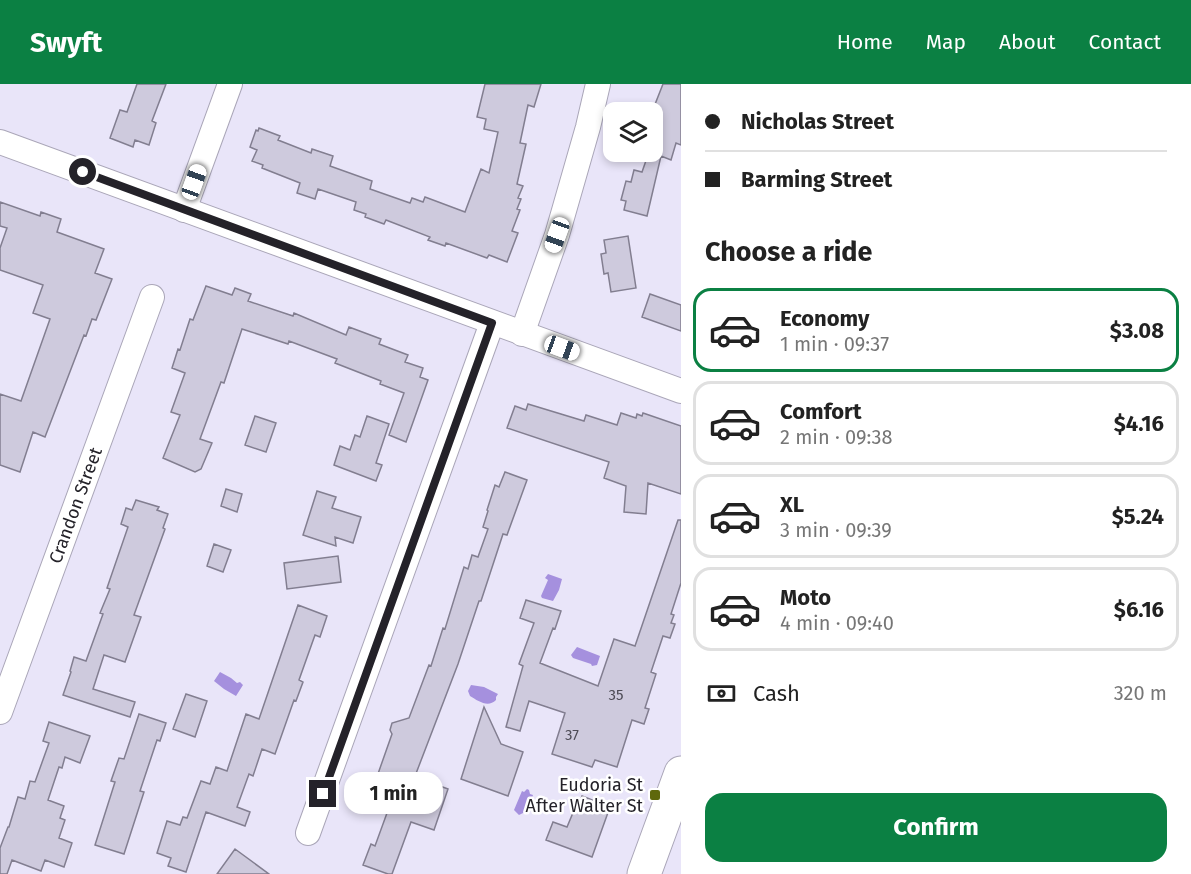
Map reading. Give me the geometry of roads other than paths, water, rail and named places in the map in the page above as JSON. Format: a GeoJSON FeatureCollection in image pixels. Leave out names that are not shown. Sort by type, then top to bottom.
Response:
{"type":"FeatureCollection","features":[{"type":"Feature","properties":{"kind":"main road"},"geometry":{"type":"LineString","coordinates":[[644,874],[681,773]]}},
{"type":"Feature","properties":{"kind":"street"},"geometry":{"type":"LineString","coordinates":[[184,210],[230,84]]}},
{"type":"Feature","properties":{"kind":"street"},"geometry":{"type":"LineString","coordinates":[[522,334],[557,235],[598,84]]}},
{"type":"Feature","properties":{"kind":"street"},"geometry":{"type":"LineString","coordinates":[[0,142],[681,391]]}},
{"type":"Feature","properties":{"kind":"street","name":"Crandon Street"},"geometry":{"type":"LineString","coordinates":[[0,712],[152,297]]}},
{"type":"Feature","properties":{"kind":"street"},"geometry":{"type":"LineString","coordinates":[[308,833],[492,323]]}},
{"type":"Feature","properties":{"kind":"place","name":"Eudoria St After Walter St"},"geometry":{"type":"Point","coordinates":[655,795]}}]}
